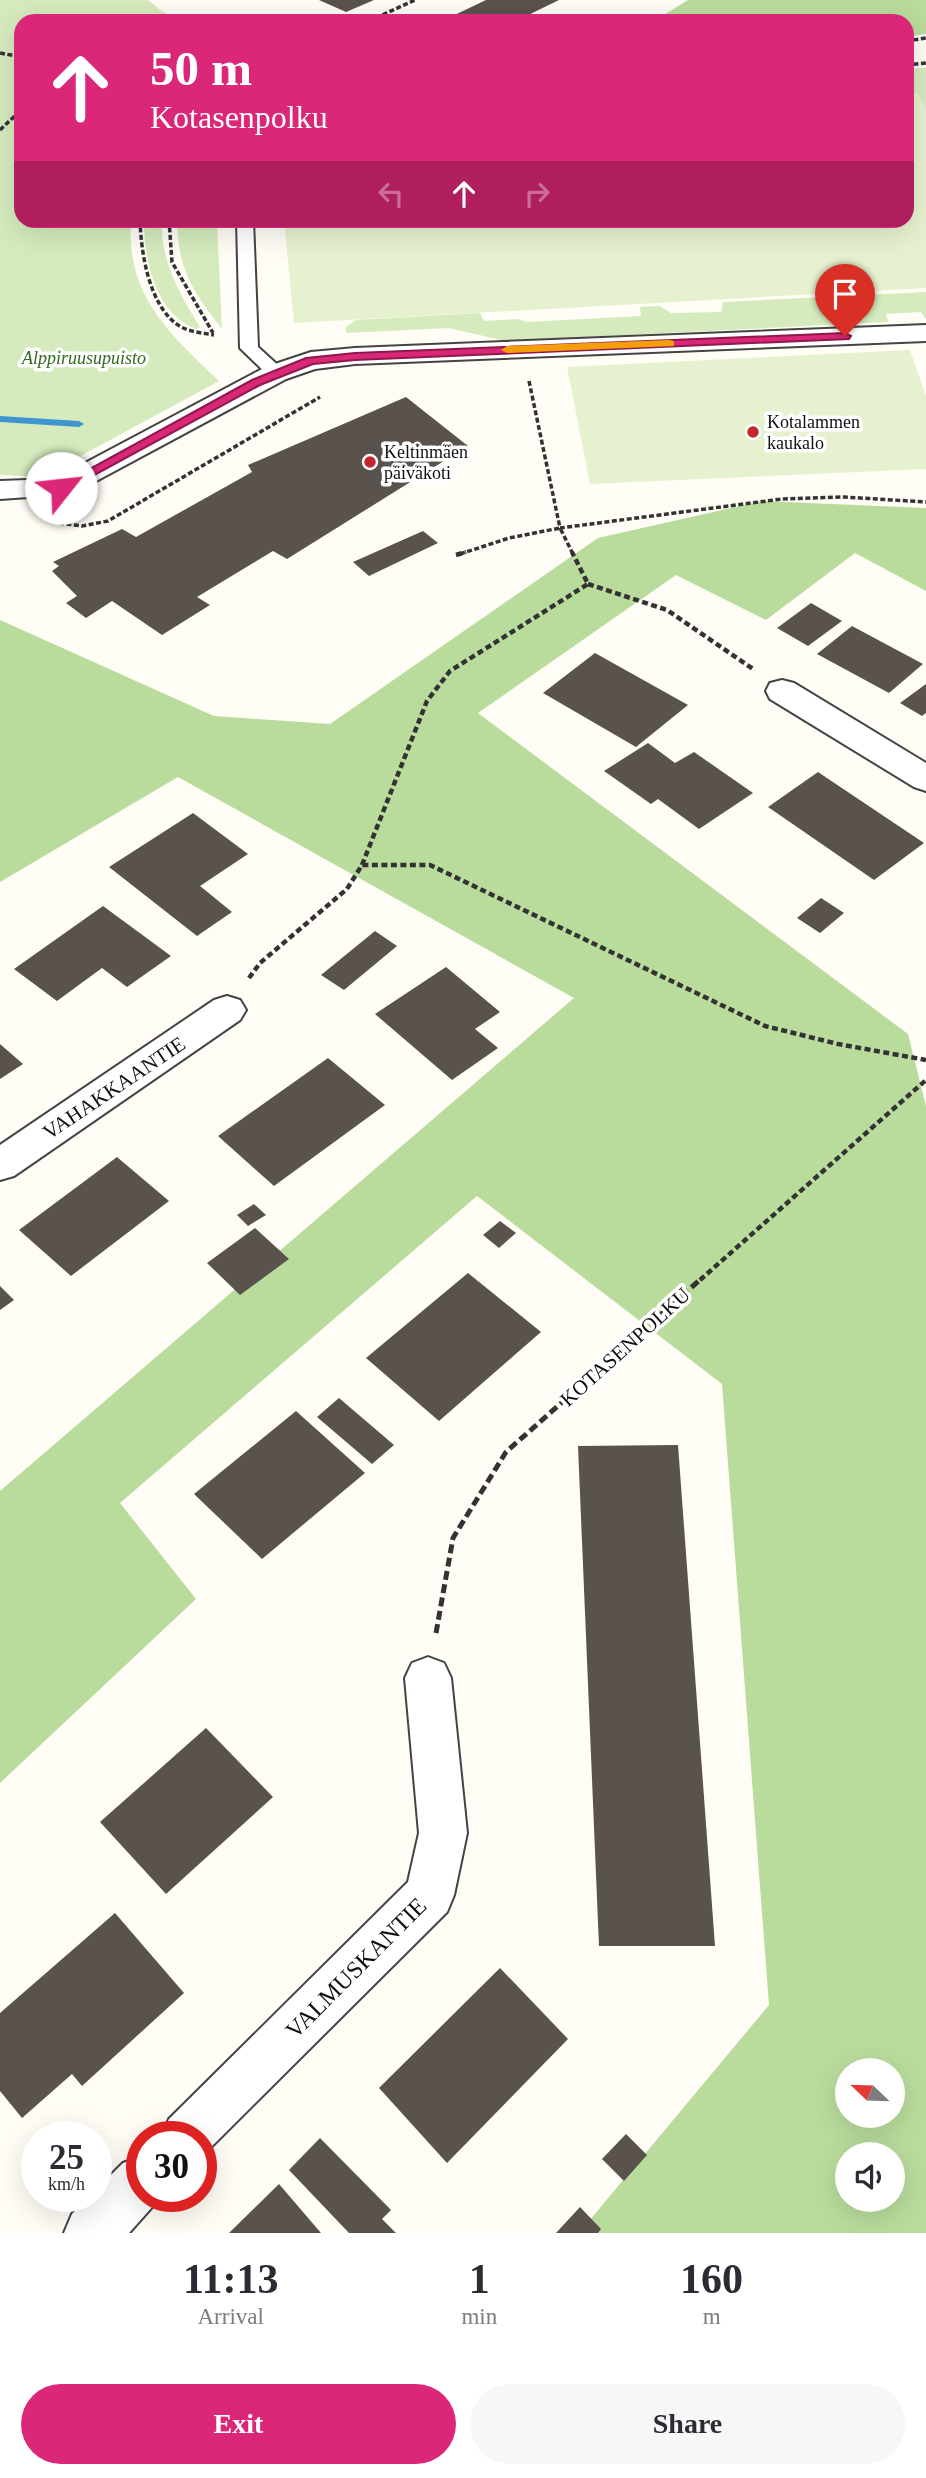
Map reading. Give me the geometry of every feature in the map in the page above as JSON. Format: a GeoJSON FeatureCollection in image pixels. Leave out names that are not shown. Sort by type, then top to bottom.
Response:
{"type":"FeatureCollection","features":[{"type":"Feature","properties":{"kind":"street"},"geometry":{"type":"LineString","coordinates":[[0,490],[61,488],[266,377],[311,361],[344,357],[926,333]]}},
{"type":"Feature","properties":{"kind":"street"},"geometry":{"type":"LineString","coordinates":[[782,691],[926,779]]}},
{"type":"Feature","properties":{"kind":"street","name":"VAHAKKAANTIE"},"geometry":{"type":"LineString","coordinates":[[0,1165],[227,1010]]}},
{"type":"Feature","properties":{"kind":"street","name":"VALMUSKANTIE"},"geometry":{"type":"LineString","coordinates":[[203,2121],[430,1895],[443,1833],[428,1678]]}},
{"type":"Feature","properties":{"kind":"street"},"geometry":{"type":"LineString","coordinates":[[91,2233],[126,2198]]}},
{"type":"Feature","properties":{"kind":"lane"},"geometry":{"type":"LineString","coordinates":[[245,228],[248,348],[266,377]]}},
{"type":"Feature","properties":{"kind":"path"},"geometry":{"type":"LineString","coordinates":[[384,14],[415,0]]}},
{"type":"Feature","properties":{"kind":"path"},"geometry":{"type":"LineString","coordinates":[[0,130],[14,117]]}},
{"type":"Feature","properties":{"kind":"path"},"geometry":{"type":"LineString","coordinates":[[141,228],[143,262],[167,312],[180,326],[215,336],[172,262],[170,228]]}},
{"type":"Feature","properties":{"kind":"path"},"geometry":{"type":"LineString","coordinates":[[523,349],[560,528],[588,584],[667,610],[782,691]]}},
{"type":"Feature","properties":{"kind":"path"},"geometry":{"type":"LineString","coordinates":[[47,521],[82,526],[108,522],[321,397]]}},
{"type":"Feature","properties":{"kind":"path"},"geometry":{"type":"LineString","coordinates":[[456,555],[509,538],[560,528],[616,524],[762,501],[869,496],[926,502]]}},
{"type":"Feature","properties":{"kind":"path"},"geometry":{"type":"LineString","coordinates":[[227,1010],[260,963],[347,889],[362,865],[427,701],[450,671],[588,584]]}},
{"type":"Feature","properties":{"kind":"path"},"geometry":{"type":"LineString","coordinates":[[362,865],[430,865],[765,1026],[838,1044],[926,1060]]}},
{"type":"Feature","properties":{"kind":"path","name":"KOTASENPOLKU"},"geometry":{"type":"LineString","coordinates":[[428,1678],[453,1538],[506,1451],[926,1080]]}},
{"type":"Feature","properties":{"kind":"green space","name":"Alppiruusupuisto"},"geometry":{"type":"Polygon","coordinates":[[[0,0],[148,0],[167,14],[14,14],[14,228],[131,228],[131,247],[143,292],[168,329],[219,381],[64,465],[25,476],[0,475],[0,0]]]}},
{"type":"Feature","properties":{"kind":"green space"},"geometry":{"type":"Polygon","coordinates":[[[688,0],[926,0],[926,34],[914,36],[914,14],[665,14],[688,0]]]}},
{"type":"Feature","properties":{"kind":"green space"},"geometry":{"type":"Polygon","coordinates":[[[914,68],[926,68],[926,111],[918,94],[914,94],[914,68]]]}},
{"type":"Feature","properties":{"kind":"green space"},"geometry":{"type":"Polygon","coordinates":[[[914,94],[918,94],[926,111],[926,288],[294,323],[285,228],[914,228],[914,94]]]}},
{"type":"Feature","properties":{"kind":"green space"},"geometry":{"type":"Polygon","coordinates":[[[144,228],[162,228],[164,250],[173,277],[200,327],[196,329],[182,321],[162,298],[150,268],[144,228]]]}},
{"type":"Feature","properties":{"kind":"green space"},"geometry":{"type":"Polygon","coordinates":[[[177,228],[217,228],[222,329],[189,279],[177,228]]]}},
{"type":"Feature","properties":{"kind":"green space"},"geometry":{"type":"Polygon","coordinates":[[[926,292],[926,319],[921,312],[886,314],[888,322],[505,341],[449,328],[347,333],[345,328],[356,320],[480,313],[484,321],[517,319],[527,322],[641,316],[640,307],[660,306],[671,313],[721,312],[723,302],[926,292]]]}},
{"type":"Feature","properties":{"kind":"green space","name":"Kotalammen kaukalo"},"geometry":{"type":"Polygon","coordinates":[[[910,350],[926,396],[926,469],[590,484],[567,367],[910,350]]]}},
{"type":"Feature","properties":{"kind":"green space"},"geometry":{"type":"Polygon","coordinates":[[[762,501],[926,508],[926,591],[855,553],[766,620],[676,575],[478,713],[908,1034],[926,1106],[926,2233],[579,2233],[769,2005],[722,1384],[477,1196],[120,1503],[196,1599],[0,1783],[0,1491],[574,998],[178,777],[0,882],[0,620],[214,716],[330,724],[598,538],[762,501]]]}},
{"type":"Feature","properties":{"kind":"building"},"geometry":{"type":"Polygon","coordinates":[[[319,0],[374,0],[346,12],[319,0]]]}},
{"type":"Feature","properties":{"kind":"building"},"geometry":{"type":"Polygon","coordinates":[[[486,0],[559,0],[530,14],[457,14],[486,0]]]}},
{"type":"Feature","properties":{"kind":"building"},"geometry":{"type":"Polygon","coordinates":[[[406,397],[468,446],[287,559],[273,551],[197,597],[210,605],[162,635],[112,601],[86,618],[66,603],[77,596],[52,571],[59,566],[53,562],[122,529],[136,537],[252,472],[248,465],[406,397]]]}},
{"type":"Feature","properties":{"kind":"building"},"geometry":{"type":"Polygon","coordinates":[[[423,531],[438,543],[369,576],[353,562],[423,531]]]}},
{"type":"Feature","properties":{"kind":"building"},"geometry":{"type":"Polygon","coordinates":[[[811,603],[842,621],[808,646],[777,628],[811,603]]]}},
{"type":"Feature","properties":{"kind":"building"},"geometry":{"type":"Polygon","coordinates":[[[852,626],[923,664],[889,693],[817,654],[852,626]]]}},
{"type":"Feature","properties":{"kind":"building"},"geometry":{"type":"Polygon","coordinates":[[[595,653],[688,705],[636,747],[543,693],[595,653]]]}},
{"type":"Feature","properties":{"kind":"building"},"geometry":{"type":"Polygon","coordinates":[[[926,684],[926,713],[922,716],[900,703],[926,684]]]}},
{"type":"Feature","properties":{"kind":"building"},"geometry":{"type":"Polygon","coordinates":[[[648,743],[675,763],[694,752],[753,793],[699,829],[658,799],[651,804],[604,771],[648,743]]]}},
{"type":"Feature","properties":{"kind":"building"},"geometry":{"type":"Polygon","coordinates":[[[818,772],[924,843],[874,880],[768,807],[818,772]]]}},
{"type":"Feature","properties":{"kind":"building"},"geometry":{"type":"Polygon","coordinates":[[[193,813],[248,854],[200,886],[232,912],[197,936],[109,867],[193,813]]]}},
{"type":"Feature","properties":{"kind":"building"},"geometry":{"type":"Polygon","coordinates":[[[821,898],[844,913],[820,933],[797,918],[821,898]]]}},
{"type":"Feature","properties":{"kind":"building"},"geometry":{"type":"Polygon","coordinates":[[[103,906],[171,956],[127,987],[102,968],[57,1001],[14,969],[103,906]]]}},
{"type":"Feature","properties":{"kind":"building"},"geometry":{"type":"Polygon","coordinates":[[[375,931],[397,946],[344,990],[321,975],[375,931]]]}},
{"type":"Feature","properties":{"kind":"building"},"geometry":{"type":"Polygon","coordinates":[[[446,967],[500,1012],[475,1029],[498,1048],[452,1080],[375,1014],[446,967]]]}},
{"type":"Feature","properties":{"kind":"building"},"geometry":{"type":"Polygon","coordinates":[[[0,1044],[23,1064],[0,1079],[0,1044]]]}},
{"type":"Feature","properties":{"kind":"building"},"geometry":{"type":"Polygon","coordinates":[[[328,1058],[385,1105],[274,1186],[218,1136],[328,1058]]]}},
{"type":"Feature","properties":{"kind":"building"},"geometry":{"type":"Polygon","coordinates":[[[117,1157],[169,1201],[71,1276],[19,1230],[117,1157]]]}},
{"type":"Feature","properties":{"kind":"building"},"geometry":{"type":"Polygon","coordinates":[[[254,1204],[266,1215],[248,1226],[237,1215],[254,1204]]]}},
{"type":"Feature","properties":{"kind":"building"},"geometry":{"type":"Polygon","coordinates":[[[500,1221],[516,1233],[499,1248],[483,1235],[500,1221]]]}},
{"type":"Feature","properties":{"kind":"building"},"geometry":{"type":"Polygon","coordinates":[[[255,1228],[289,1259],[240,1295],[207,1263],[255,1228]]]}},
{"type":"Feature","properties":{"kind":"building"},"geometry":{"type":"Polygon","coordinates":[[[468,1273],[541,1332],[439,1421],[366,1358],[468,1273]]]}},
{"type":"Feature","properties":{"kind":"building"},"geometry":{"type":"Polygon","coordinates":[[[0,1286],[14,1300],[0,1310],[0,1286]]]}},
{"type":"Feature","properties":{"kind":"building"},"geometry":{"type":"Polygon","coordinates":[[[339,1398],[394,1445],[372,1464],[317,1417],[339,1398]]]}},
{"type":"Feature","properties":{"kind":"building"},"geometry":{"type":"Polygon","coordinates":[[[296,1411],[365,1473],[262,1559],[194,1494],[296,1411]]]}},
{"type":"Feature","properties":{"kind":"building"},"geometry":{"type":"Polygon","coordinates":[[[678,1445],[715,1946],[599,1946],[578,1446],[678,1445]]]}},
{"type":"Feature","properties":{"kind":"building"},"geometry":{"type":"Polygon","coordinates":[[[206,1728],[273,1797],[166,1894],[100,1822],[206,1728]]]}},
{"type":"Feature","properties":{"kind":"building"},"geometry":{"type":"Polygon","coordinates":[[[115,1913],[184,1993],[82,2086],[72,2074],[22,2118],[0,2091],[0,2013],[115,1913]]]}},
{"type":"Feature","properties":{"kind":"building"},"geometry":{"type":"Polygon","coordinates":[[[500,1968],[568,2039],[447,2163],[379,2088],[500,1968]]]}},
{"type":"Feature","properties":{"kind":"building"},"geometry":{"type":"Polygon","coordinates":[[[626,2134],[647,2155],[624,2181],[602,2159],[626,2134]]]}},
{"type":"Feature","properties":{"kind":"building"},"geometry":{"type":"Polygon","coordinates":[[[320,2138],[391,2210],[382,2219],[396,2233],[349,2233],[289,2170],[320,2138]]]}},
{"type":"Feature","properties":{"kind":"building"},"geometry":{"type":"Polygon","coordinates":[[[279,2184],[321,2233],[229,2233],[279,2184]]]}},
{"type":"Feature","properties":{"kind":"building"},"geometry":{"type":"Polygon","coordinates":[[[580,2207],[601,2229],[598,2233],[556,2233],[580,2207]]]}},
{"type":"Feature","properties":{"kind":"waterway"},"geometry":{"type":"LineString","coordinates":[[0,419],[79,424]]}},
{"type":"Feature","properties":{"kind":"slow traffic"},"geometry":{"type":"LineString","coordinates":[[507,350],[670,343]]}},
{"type":"Feature","properties":{"kind":"place","name":"Kotalammen kaukalo"},"geometry":{"type":"Point","coordinates":[753,432]}},
{"type":"Feature","properties":{"kind":"place","name":"Keltinmäen päiväkoti"},"geometry":{"type":"Point","coordinates":[370,462]}},
{"type":"Feature","properties":{"kind":"route"},"geometry":{"type":"LineString","coordinates":[[61,488],[256,382],[311,361],[355,356],[845,336]]}}]}
